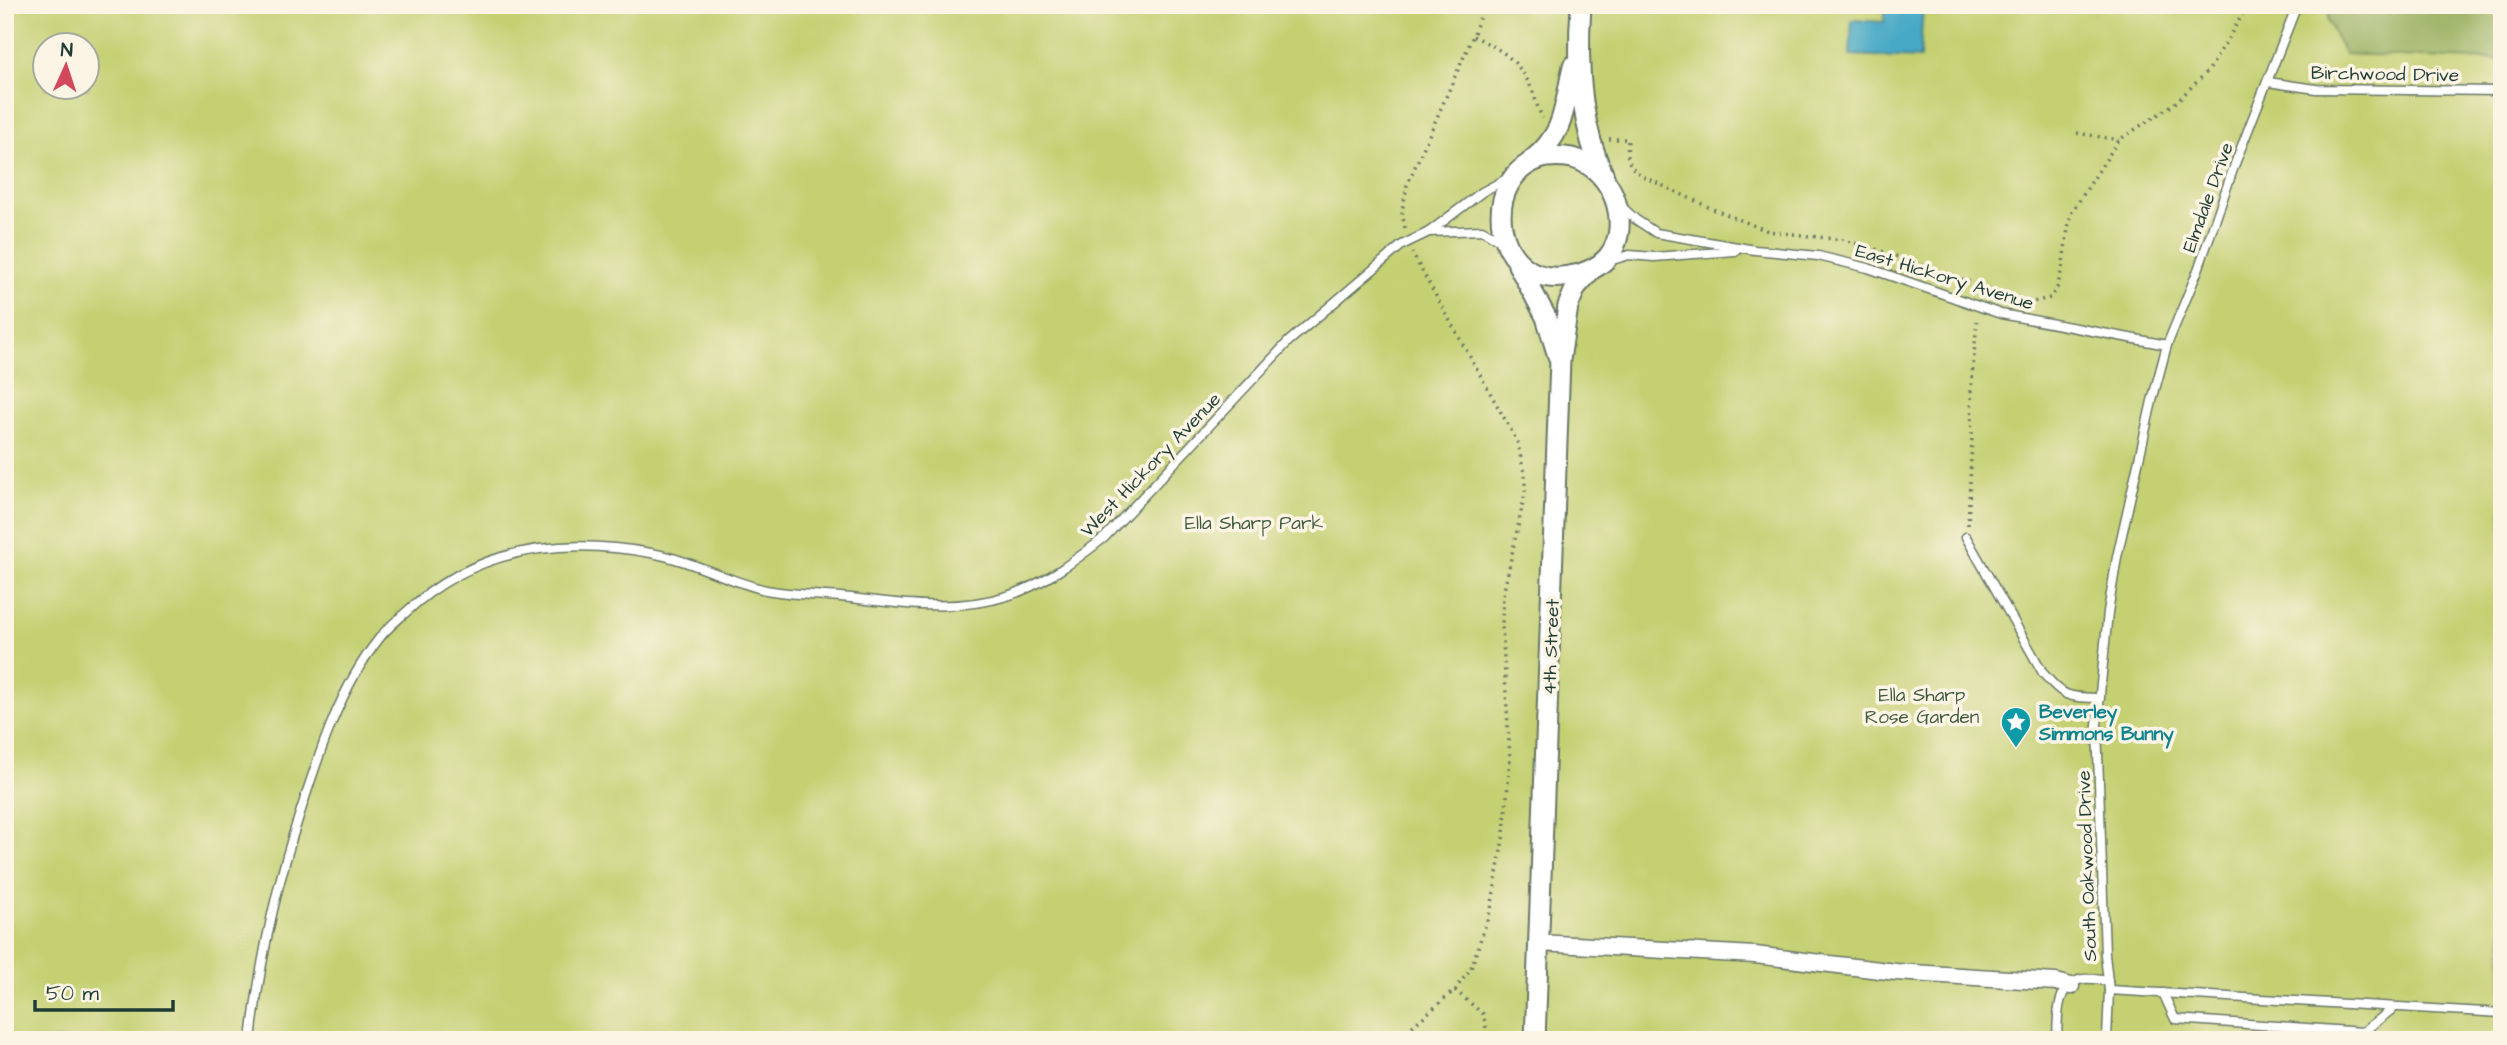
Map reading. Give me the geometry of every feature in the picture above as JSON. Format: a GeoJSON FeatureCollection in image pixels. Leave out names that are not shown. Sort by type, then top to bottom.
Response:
{"type":"FeatureCollection","features":[{"type":"Feature","properties":{"kind":"street"},"geometry":{"type":"LineString","coordinates":[[1579,30],[1582,94],[1594,150],[1619,214],[1617,235],[1612,251],[1596,267],[1567,277],[1552,278],[1534,274],[1524,268],[1509,249],[1501,227],[1501,209],[1506,190],[1522,169],[1545,150],[1559,130],[1579,30],[1581,5]]}},
{"type":"Feature","properties":{"kind":"street"},"geometry":{"type":"LineString","coordinates":[[1522,169],[1547,157],[1573,158],[1591,166],[1612,193]]}},
{"type":"Feature","properties":{"kind":"street","name":"4th Street"},"geometry":{"type":"LineString","coordinates":[[1509,249],[1546,317],[1557,350],[1560,371]]}},
{"type":"Feature","properties":{"kind":"street","name":"4th Street"},"geometry":{"type":"LineString","coordinates":[[1535,1040],[1560,371],[1568,306],[1576,287],[1596,267]]}},
{"type":"Feature","properties":{"kind":"street"},"geometry":{"type":"LineString","coordinates":[[1539,933],[1896,972],[2056,982],[2071,986]]}},
{"type":"Feature","properties":{"kind":"lane","name":"Elmdale Drive"},"geometry":{"type":"LineString","coordinates":[[2152,401],[2167,345],[2198,270],[2236,161],[2297,5]]}},
{"type":"Feature","properties":{"kind":"lane","name":"Birchwood Drive"},"geometry":{"type":"LineString","coordinates":[[2268,82],[2316,89],[2502,91]]}},
{"type":"Feature","properties":{"kind":"lane","name":"West Hickory Avenue"},"geometry":{"type":"LineString","coordinates":[[251,1040],[261,969],[282,866],[332,724],[352,681],[379,638],[416,603],[450,578],[494,558],[540,547],[579,545],[654,553],[767,590],[919,605],[976,602],[1007,596],[1076,559],[1104,537],[1289,341],[1402,245],[1429,232],[1482,192],[1522,169]]}},
{"type":"Feature","properties":{"kind":"lane","name":"East Hickory Avenue"},"geometry":{"type":"LineString","coordinates":[[1612,193],[1635,219],[1656,233],[1755,250],[1818,256],[1868,268],[2001,314],[2167,345]]}},
{"type":"Feature","properties":{"kind":"lane","name":"West Hickory Avenue"},"geometry":{"type":"LineString","coordinates":[[1429,232],[1482,229],[1509,249]]}},
{"type":"Feature","properties":{"kind":"lane","name":"East Hickory Avenue"},"geometry":{"type":"LineString","coordinates":[[1596,267],[1629,255],[1654,257],[1755,250]]}},
{"type":"Feature","properties":{"kind":"lane","name":"South Oakwood Drive"},"geometry":{"type":"LineString","coordinates":[[2107,1040],[2108,985],[2098,764],[2100,698],[2108,612],[2115,571],[2152,401]]}},
{"type":"Feature","properties":{"kind":"lane"},"geometry":{"type":"LineString","coordinates":[[1966,537],[2043,673],[2058,691],[2077,698],[2100,698]]}},
{"type":"Feature","properties":{"kind":"lane"},"geometry":{"type":"LineString","coordinates":[[2057,1040],[2063,991],[2079,980],[2163,993],[2502,1013]]}},
{"type":"Feature","properties":{"kind":"lane"},"geometry":{"type":"LineString","coordinates":[[2163,993],[2175,1019],[2363,1032],[2395,1007]]}},
{"type":"Feature","properties":{"kind":"path"},"geometry":{"type":"LineString","coordinates":[[1405,228],[1402,212],[1407,185],[1473,36],[1480,16],[1480,5]]}},
{"type":"Feature","properties":{"kind":"path"},"geometry":{"type":"LineString","coordinates":[[1628,139],[1627,154],[1631,169],[1715,210],[1768,231],[1843,240],[1870,247],[2033,302],[2050,298],[2057,288],[2070,215],[2119,140],[2174,104],[2209,70],[2248,5]]}},
{"type":"Feature","properties":{"kind":"path"},"geometry":{"type":"LineString","coordinates":[[2077,133],[2119,140]]}},
{"type":"Feature","properties":{"kind":"path"},"geometry":{"type":"LineString","coordinates":[[1396,1040],[1455,990],[1471,968],[1491,909],[1504,833],[1510,759],[1502,625],[1503,595],[1525,494],[1525,477],[1517,441],[1412,253]]}},
{"type":"Feature","properties":{"kind":"path"},"geometry":{"type":"LineString","coordinates":[[1979,292],[1981,286]]}},
{"type":"Feature","properties":{"kind":"path"},"geometry":{"type":"LineString","coordinates":[[1967,522],[1972,437],[1971,388],[1977,321]]}},
{"type":"Feature","properties":{"kind":"path"},"geometry":{"type":"LineString","coordinates":[[1455,990],[1483,1014],[1489,1040]]}},
{"type":"Feature","properties":{"kind":"green space","name":"Ella Sharp Park"},"geometry":{"type":"Polygon","coordinates":[[[5,5],[2502,5],[2502,1040],[5,1040],[5,5]]]}},
{"type":"Feature","properties":{"kind":"green space"},"geometry":{"type":"Polygon","coordinates":[[[2329,5],[2502,5],[2502,60],[2344,54],[2328,21],[2329,5]]]}},
{"type":"Feature","properties":{"kind":"water"},"geometry":{"type":"Polygon","coordinates":[[[1886,5],[1923,5],[1920,58],[1850,55],[1852,20],[1884,22],[1886,5]]]}},
{"type":"Feature","properties":{"kind":"place","name":"Beverley Simmons Bunny"},"geometry":{"type":"Point","coordinates":[2016,749]}},
{"type":"Feature","properties":{"kind":"park label","name":"Ella Sharp Rose Garden"},"geometry":{"type":"Point","coordinates":[1922,705]}}]}
